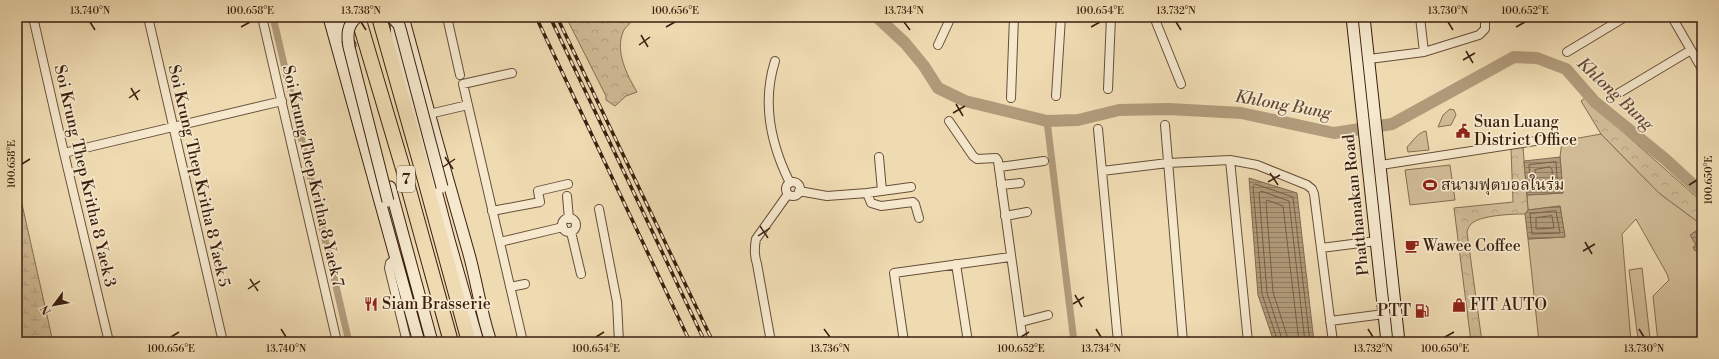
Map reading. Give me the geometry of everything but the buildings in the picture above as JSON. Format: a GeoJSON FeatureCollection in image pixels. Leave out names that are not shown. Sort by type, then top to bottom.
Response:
{"type":"FeatureCollection","features":[{"type":"Feature","properties":{"kind":"highway","name":"7"},"geometry":{"type":"LineString","coordinates":[[358,17],[404,172],[451,342]]}},
{"type":"Feature","properties":{"kind":"highway","name":"7"},"geometry":{"type":"LineString","coordinates":[[379,17],[469,342]]}},
{"type":"Feature","properties":{"kind":"main road"},"geometry":{"type":"LineString","coordinates":[[329,17],[419,342]]}},
{"type":"Feature","properties":{"kind":"main road"},"geometry":{"type":"LineString","coordinates":[[336,17],[353,56],[430,341]]}},
{"type":"Feature","properties":{"kind":"main road"},"geometry":{"type":"LineString","coordinates":[[358,17],[350,26],[348,33],[349,47],[407,278],[411,313]]}},
{"type":"Feature","properties":{"kind":"main road"},"geometry":{"type":"LineString","coordinates":[[392,17],[399,24],[461,257],[491,342]]}},
{"type":"Feature","properties":{"kind":"main road"},"geometry":{"type":"LineString","coordinates":[[395,17],[397,42],[402,62],[478,342]]}},
{"type":"Feature","properties":{"kind":"main road"},"geometry":{"type":"LineString","coordinates":[[403,17],[474,272],[485,326]]}},
{"type":"Feature","properties":{"kind":"main road","name":"Phatthanakan Road"},"geometry":{"type":"LineString","coordinates":[[1352,17],[1387,342]]}},
{"type":"Feature","properties":{"kind":"main road","name":"Phatthanakan Road"},"geometry":{"type":"LineString","coordinates":[[1364,17],[1399,342]]}},
{"type":"Feature","properties":{"kind":"main road"},"geometry":{"type":"LineString","coordinates":[[1380,276],[1392,275]]}},
{"type":"Feature","properties":{"kind":"street","name":"Soi Krung Thep Kritha 8 Yaek 3"},"geometry":{"type":"LineString","coordinates":[[33,17],[109,342]]}},
{"type":"Feature","properties":{"kind":"street","name":"Soi Krung Thep Kritha 8 Yaek 5"},"geometry":{"type":"LineString","coordinates":[[148,17],[223,342]]}},
{"type":"Feature","properties":{"kind":"street","name":"Soi Krung Thep Kritha 8 Yaek 7"},"geometry":{"type":"LineString","coordinates":[[262,17],[337,342]]}},
{"type":"Feature","properties":{"kind":"street"},"geometry":{"type":"LineString","coordinates":[[447,17],[460,75]]}},
{"type":"Feature","properties":{"kind":"street"},"geometry":{"type":"LineString","coordinates":[[938,45],[951,17]]}},
{"type":"Feature","properties":{"kind":"street"},"geometry":{"type":"LineString","coordinates":[[1011,98],[1014,17]]}},
{"type":"Feature","properties":{"kind":"street"},"geometry":{"type":"LineString","coordinates":[[1056,96],[1061,17]]}},
{"type":"Feature","properties":{"kind":"street"},"geometry":{"type":"LineString","coordinates":[[1108,88],[1111,17]]}},
{"type":"Feature","properties":{"kind":"street"},"geometry":{"type":"LineString","coordinates":[[1154,17],[1181,84]]}},
{"type":"Feature","properties":{"kind":"street"},"geometry":{"type":"LineString","coordinates":[[1420,17],[1424,52]]}},
{"type":"Feature","properties":{"kind":"street"},"geometry":{"type":"LineString","coordinates":[[1369,59],[1424,52],[1479,35],[1485,29],[1485,17]]}},
{"type":"Feature","properties":{"kind":"street"},"geometry":{"type":"LineString","coordinates":[[1567,52],[1625,17]]}},
{"type":"Feature","properties":{"kind":"street"},"geometry":{"type":"LineString","coordinates":[[1672,17],[1702,69]]}},
{"type":"Feature","properties":{"kind":"street"},"geometry":{"type":"LineString","coordinates":[[1619,93],[1691,50]]}},
{"type":"Feature","properties":{"kind":"street"},"geometry":{"type":"LineString","coordinates":[[775,61],[770,76],[768,104],[777,154],[790,183]]}},
{"type":"Feature","properties":{"kind":"street"},"geometry":{"type":"LineString","coordinates":[[512,73],[463,84],[522,342]]}},
{"type":"Feature","properties":{"kind":"street"},"geometry":{"type":"LineString","coordinates":[[64,153],[282,101]]}},
{"type":"Feature","properties":{"kind":"street"},"geometry":{"type":"LineString","coordinates":[[429,114],[468,105]]}},
{"type":"Feature","properties":{"kind":"street"},"geometry":{"type":"LineString","coordinates":[[949,122],[973,156],[980,160],[996,158],[999,168],[1010,257],[1023,342]]}},
{"type":"Feature","properties":{"kind":"street"},"geometry":{"type":"LineString","coordinates":[[1165,125],[1183,342]]}},
{"type":"Feature","properties":{"kind":"street"},"geometry":{"type":"LineString","coordinates":[[1098,129],[1118,342]]}},
{"type":"Feature","properties":{"kind":"street"},"geometry":{"type":"LineString","coordinates":[[1381,165],[1555,138]]}},
{"type":"Feature","properties":{"kind":"street"},"geometry":{"type":"LineString","coordinates":[[879,157],[882,191]]}},
{"type":"Feature","properties":{"kind":"street"},"geometry":{"type":"LineString","coordinates":[[1230,160],[1248,342]]}},
{"type":"Feature","properties":{"kind":"street"},"geometry":{"type":"LineString","coordinates":[[1102,171],[1168,163],[1230,160],[1257,165],[1307,184],[1312,189],[1314,194],[1333,342]]}},
{"type":"Feature","properties":{"kind":"street"},"geometry":{"type":"LineString","coordinates":[[999,168],[1044,161]]}},
{"type":"Feature","properties":{"kind":"street"},"geometry":{"type":"LineString","coordinates":[[790,183],[795,183],[798,185],[800,191]]}},
{"type":"Feature","properties":{"kind":"street"},"geometry":{"type":"LineString","coordinates":[[788,194],[786,188],[790,183]]}},
{"type":"Feature","properties":{"kind":"street"},"geometry":{"type":"LineString","coordinates":[[1001,185],[1020,183]]}},
{"type":"Feature","properties":{"kind":"street"},"geometry":{"type":"LineString","coordinates":[[492,211],[540,202],[538,191],[568,184]]}},
{"type":"Feature","properties":{"kind":"street"},"geometry":{"type":"LineString","coordinates":[[800,191],[827,196],[867,194],[911,187]]}},
{"type":"Feature","properties":{"kind":"street"},"geometry":{"type":"LineString","coordinates":[[788,194],[794,196],[800,191]]}},
{"type":"Feature","properties":{"kind":"street"},"geometry":{"type":"LineString","coordinates":[[771,342],[757,264],[754,255],[754,247],[756,239],[788,194]]}},
{"type":"Feature","properties":{"kind":"street"},"geometry":{"type":"LineString","coordinates":[[867,194],[871,203],[881,206],[913,202],[919,218]]}},
{"type":"Feature","properties":{"kind":"street"},"geometry":{"type":"LineString","coordinates":[[567,196],[569,219]]}},
{"type":"Feature","properties":{"kind":"street"},"geometry":{"type":"LineString","coordinates":[[599,210],[617,302],[619,342]]}},
{"type":"Feature","properties":{"kind":"street"},"geometry":{"type":"LineString","coordinates":[[1005,216],[1027,212]]}},
{"type":"Feature","properties":{"kind":"street"},"geometry":{"type":"LineString","coordinates":[[563,227],[564,222],[569,219]]}},
{"type":"Feature","properties":{"kind":"street"},"geometry":{"type":"LineString","coordinates":[[569,219],[576,223],[576,229],[571,232]]}},
{"type":"Feature","properties":{"kind":"street"},"geometry":{"type":"LineString","coordinates":[[500,242],[563,227]]}},
{"type":"Feature","properties":{"kind":"street"},"geometry":{"type":"LineString","coordinates":[[563,227],[568,232],[571,232]]}},
{"type":"Feature","properties":{"kind":"street"},"geometry":{"type":"LineString","coordinates":[[571,232],[581,274]]}},
{"type":"Feature","properties":{"kind":"street"},"geometry":{"type":"LineString","coordinates":[[1321,248],[1376,241]]}},
{"type":"Feature","properties":{"kind":"street"},"geometry":{"type":"LineString","coordinates":[[904,342],[894,274],[1010,257]]}},
{"type":"Feature","properties":{"kind":"street"},"geometry":{"type":"LineString","coordinates":[[395,258],[390,263],[389,268],[407,342]]}},
{"type":"Feature","properties":{"kind":"street"},"geometry":{"type":"LineString","coordinates":[[956,264],[968,342]]}},
{"type":"Feature","properties":{"kind":"street"},"geometry":{"type":"LineString","coordinates":[[510,287],[525,284]]}},
{"type":"Feature","properties":{"kind":"street"},"geometry":{"type":"LineString","coordinates":[[1330,321],[1384,314]]}},
{"type":"Feature","properties":{"kind":"street"},"geometry":{"type":"LineString","coordinates":[[1021,322],[1048,315]]}},
{"type":"Feature","properties":{"kind":"green space"},"geometry":{"type":"Polygon","coordinates":[[[566,17],[634,17],[623,32],[620,47],[626,71],[637,92],[626,96],[615,106],[606,100],[606,96],[566,17]]]}},
{"type":"Feature","properties":{"kind":"green space"},"geometry":{"type":"Polygon","coordinates":[[[1585,98],[1702,202],[1702,225],[1659,193],[1601,134],[1581,101],[1585,98]]]}},
{"type":"Feature","properties":{"kind":"green space"},"geometry":{"type":"Polygon","coordinates":[[[1450,109],[1454,110],[1456,115],[1451,125],[1438,127],[1443,115],[1450,109]]]}},
{"type":"Feature","properties":{"kind":"green space"},"geometry":{"type":"Polygon","coordinates":[[[1426,131],[1429,150],[1408,152],[1407,147],[1418,135],[1426,131]]]}},
{"type":"Feature","properties":{"kind":"green space"},"geometry":{"type":"Polygon","coordinates":[[[1601,134],[1659,193],[1702,225],[1702,342],[1658,342],[1653,296],[1669,280],[1636,219],[1622,234],[1631,342],[1539,342],[1528,239],[1565,237],[1560,206],[1528,210],[1527,195],[1563,193],[1560,157],[1562,141],[1601,134]]]}},
{"type":"Feature","properties":{"kind":"green space"},"geometry":{"type":"Polygon","coordinates":[[[1523,147],[1528,210],[1525,214],[1489,217],[1475,221],[1471,224],[1467,232],[1482,342],[1471,342],[1454,208],[1513,202],[1511,149],[1523,147]]]}},
{"type":"Feature","properties":{"kind":"green space","name":"สนามฟุตบอลในร่ม"},"geometry":{"type":"Polygon","coordinates":[[[1450,165],[1455,200],[1410,205],[1405,170],[1450,165]]]}},
{"type":"Feature","properties":{"kind":"green space"},"geometry":{"type":"Polygon","coordinates":[[[17,182],[53,342],[17,342],[17,182]]]}},
{"type":"Feature","properties":{"kind":"green space"},"geometry":{"type":"Polygon","coordinates":[[[1642,268],[1650,338],[1638,339],[1629,270],[1642,268]]]}},
{"type":"Feature","properties":{"kind":"water"},"geometry":{"type":"Polygon","coordinates":[[[1560,157],[1563,193],[1527,195],[1524,161],[1560,157]]]}},
{"type":"Feature","properties":{"kind":"water"},"geometry":{"type":"Polygon","coordinates":[[[1249,178],[1297,193],[1314,342],[1274,342],[1258,295],[1249,178]]]}},
{"type":"Feature","properties":{"kind":"water"},"geometry":{"type":"Polygon","coordinates":[[[1560,206],[1565,237],[1528,239],[1525,214],[1528,210],[1560,206]]]}},
{"type":"Feature","properties":{"kind":"water"},"geometry":{"type":"Polygon","coordinates":[[[1697,230],[1702,239],[1702,256],[1698,249],[1695,251],[1693,247],[1696,245],[1690,235],[1697,230]]]}},
{"type":"Feature","properties":{"kind":"waterway"},"geometry":{"type":"LineString","coordinates":[[273,17],[349,342]]}},
{"type":"Feature","properties":{"kind":"waterway","name":"Khlong Bung"},"geometry":{"type":"LineString","coordinates":[[877,17],[905,43],[924,66],[938,88],[965,101],[1047,121],[1078,120],[1119,110],[1169,109],[1241,113],[1334,133],[1392,124],[1514,57],[1537,58],[1566,69],[1595,102],[1665,159],[1702,193]]}},
{"type":"Feature","properties":{"kind":"waterway"},"geometry":{"type":"LineString","coordinates":[[1047,121],[1074,342]]}},
{"type":"Feature","properties":{"kind":"railway"},"geometry":{"type":"LineString","coordinates":[[536,17],[690,342]]}},
{"type":"Feature","properties":{"kind":"railway"},"geometry":{"type":"LineString","coordinates":[[550,17],[705,342]]}},
{"type":"Feature","properties":{"kind":"railway"},"geometry":{"type":"LineString","coordinates":[[557,17],[713,342]]}},
{"type":"Feature","properties":{"kind":"place","name":"Suan Luang District Office"},"geometry":{"type":"Point","coordinates":[1463,131]}},
{"type":"Feature","properties":{"kind":"place","name":"สนามฟุตบอลในร่ม"},"geometry":{"type":"Point","coordinates":[1430,185]}},
{"type":"Feature","properties":{"kind":"place","name":"Wawee Coffee"},"geometry":{"type":"Point","coordinates":[1412,246]}},
{"type":"Feature","properties":{"kind":"place","name":"Siam Brasserie"},"geometry":{"type":"Point","coordinates":[371,304]}},
{"type":"Feature","properties":{"kind":"place","name":"FIT AUTO"},"geometry":{"type":"Point","coordinates":[1459,305]}},
{"type":"Feature","properties":{"kind":"place","name":"PTT"},"geometry":{"type":"Point","coordinates":[1422,311]}}]}
